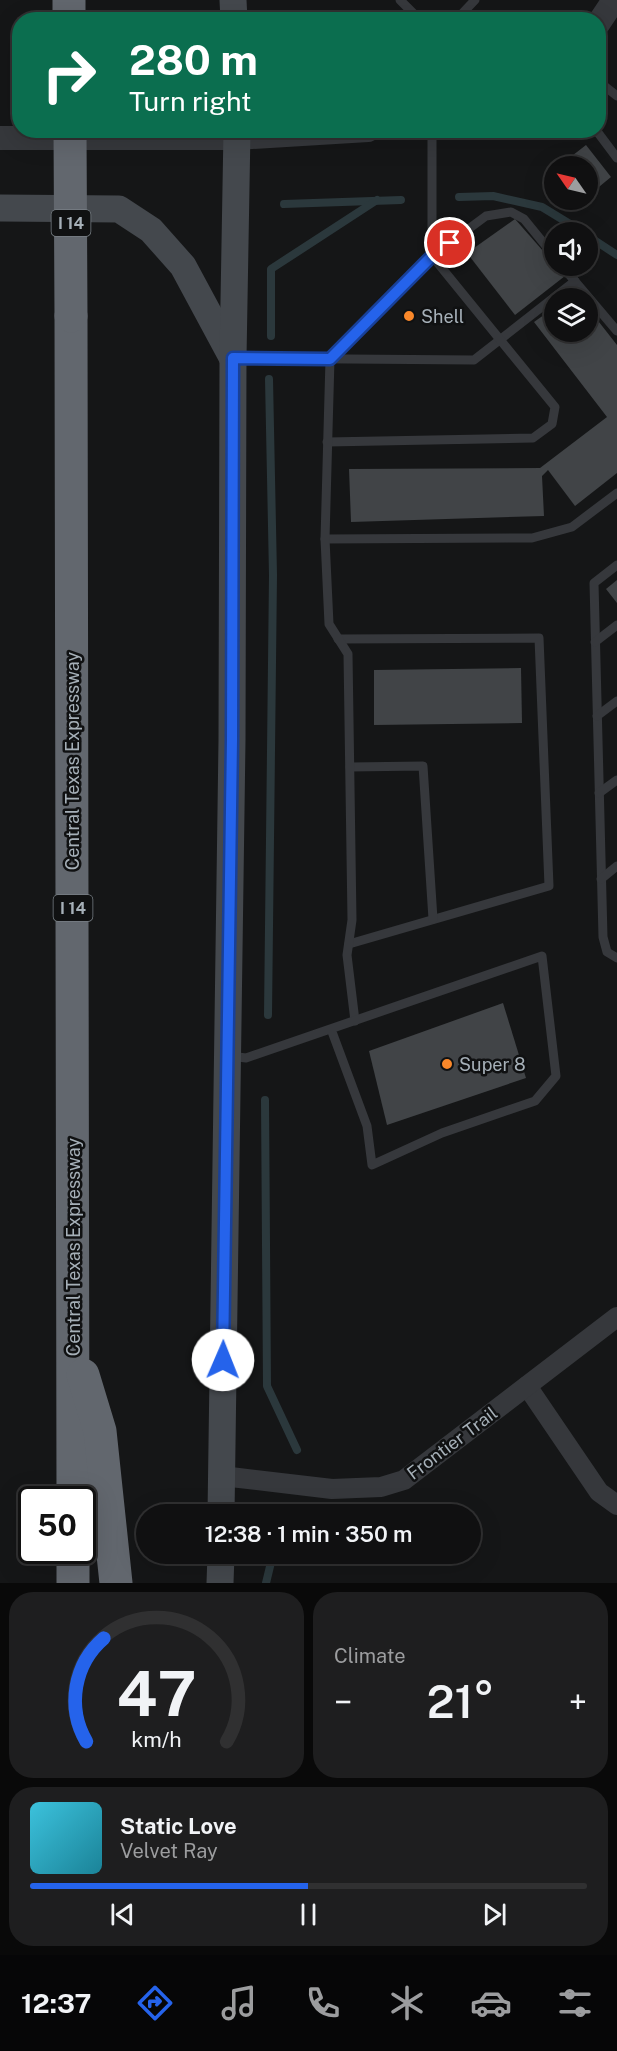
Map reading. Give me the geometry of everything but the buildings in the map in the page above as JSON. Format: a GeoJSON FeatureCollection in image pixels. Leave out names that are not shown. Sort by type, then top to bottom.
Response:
{"type":"FeatureCollection","features":[{"type":"Feature","properties":{"kind":"highway","name":"Central Texas Expressway"},"geometry":{"type":"LineString","coordinates":[[70,138],[73,1486]]}},
{"type":"Feature","properties":{"kind":"highway"},"geometry":{"type":"LineString","coordinates":[[74,1343],[100,1431],[116,1583]]}},
{"type":"Feature","properties":{"kind":"highway"},"geometry":{"type":"LineString","coordinates":[[73,1564],[73,1583]]}},
{"type":"Feature","properties":{"kind":"main road"},"geometry":{"type":"LineString","coordinates":[[221,1504],[232,740],[233,358],[237,138]]}},
{"type":"Feature","properties":{"kind":"main road"},"geometry":{"type":"LineString","coordinates":[[0,208],[119,209],[151,230],[183,266],[233,358]]}},
{"type":"Feature","properties":{"kind":"main road"},"geometry":{"type":"LineString","coordinates":[[220,1583],[221,1564]]}},
{"type":"Feature","properties":{"kind":"street","name":"Frontier Trail"},"geometry":{"type":"LineString","coordinates":[[222,1476],[332,1489],[381,1487],[404,1480],[617,1317]]}},
{"type":"Feature","properties":{"kind":"street"},"geometry":{"type":"LineString","coordinates":[[527,1386],[599,1492],[617,1505]]}},
{"type":"Feature","properties":{"kind":"lane"},"geometry":{"type":"LineString","coordinates":[[400,0],[412,12]]}},
{"type":"Feature","properties":{"kind":"lane"},"geometry":{"type":"LineString","coordinates":[[464,12],[475,0]]}},
{"type":"Feature","properties":{"kind":"lane"},"geometry":{"type":"LineString","coordinates":[[327,442],[533,438],[552,424],[555,407],[432,256],[432,138]]}},
{"type":"Feature","properties":{"kind":"lane"},"geometry":{"type":"LineString","coordinates":[[602,138],[617,158]]}},
{"type":"Feature","properties":{"kind":"lane"},"geometry":{"type":"LineString","coordinates":[[355,1020],[347,955],[352,920],[348,654],[329,624],[325,539],[330,359],[432,256],[486,216],[511,212],[524,219],[544,244]]}},
{"type":"Feature","properties":{"kind":"lane"},"geometry":{"type":"LineString","coordinates":[[571,276],[617,331]]}},
{"type":"Feature","properties":{"kind":"lane"},"geometry":{"type":"LineString","coordinates":[[233,358],[474,360],[575,281]]}},
{"type":"Feature","properties":{"kind":"lane"},"geometry":{"type":"LineString","coordinates":[[325,539],[532,538],[572,526],[617,493]]}},
{"type":"Feature","properties":{"kind":"lane"},"geometry":{"type":"LineString","coordinates":[[617,565],[594,584],[603,937],[607,952],[617,958]]}},
{"type":"Feature","properties":{"kind":"lane"},"geometry":{"type":"LineString","coordinates":[[595,642],[617,625]]}},
{"type":"Feature","properties":{"kind":"lane"},"geometry":{"type":"LineString","coordinates":[[338,639],[539,638],[549,886],[349,944]]}},
{"type":"Feature","properties":{"kind":"lane"},"geometry":{"type":"LineString","coordinates":[[597,716],[617,700]]}},
{"type":"Feature","properties":{"kind":"lane"},"geometry":{"type":"LineString","coordinates":[[350,767],[423,766],[433,919]]}},
{"type":"Feature","properties":{"kind":"lane"},"geometry":{"type":"LineString","coordinates":[[599,794],[617,780]]}},
{"type":"Feature","properties":{"kind":"lane"},"geometry":{"type":"LineString","coordinates":[[601,879],[617,866]]}},
{"type":"Feature","properties":{"kind":"lane"},"geometry":{"type":"LineString","coordinates":[[227,1056],[246,1058],[542,956],[556,1076],[535,1101],[442,1133],[372,1165],[368,1126],[331,1029]]}},
{"type":"Feature","properties":{"kind":"waterway"},"geometry":{"type":"LineString","coordinates":[[459,197],[493,196],[542,207],[567,222]]}},
{"type":"Feature","properties":{"kind":"waterway"},"geometry":{"type":"LineString","coordinates":[[271,336],[271,269],[377,200]]}},
{"type":"Feature","properties":{"kind":"waterway"},"geometry":{"type":"LineString","coordinates":[[284,204],[401,200]]}},
{"type":"Feature","properties":{"kind":"waterway"},"geometry":{"type":"LineString","coordinates":[[598,243],[617,255]]}},
{"type":"Feature","properties":{"kind":"waterway"},"geometry":{"type":"LineString","coordinates":[[268,1015],[273,575],[269,379]]}},
{"type":"Feature","properties":{"kind":"waterway"},"geometry":{"type":"LineString","coordinates":[[265,1100],[267,1386],[297,1450]]}},
{"type":"Feature","properties":{"kind":"waterway"},"geometry":{"type":"LineString","coordinates":[[266,1583],[271,1564]]}},
{"type":"Feature","properties":{"kind":"place","name":"Shell"},"geometry":{"type":"Point","coordinates":[409,316]}},
{"type":"Feature","properties":{"kind":"place","name":"Super 8"},"geometry":{"type":"Point","coordinates":[447,1064]}},
{"type":"Feature","properties":{"kind":"route"},"geometry":{"type":"LineString","coordinates":[[223,1360],[232,740],[233,358],[330,359],[432,256],[450,243]]}}]}
